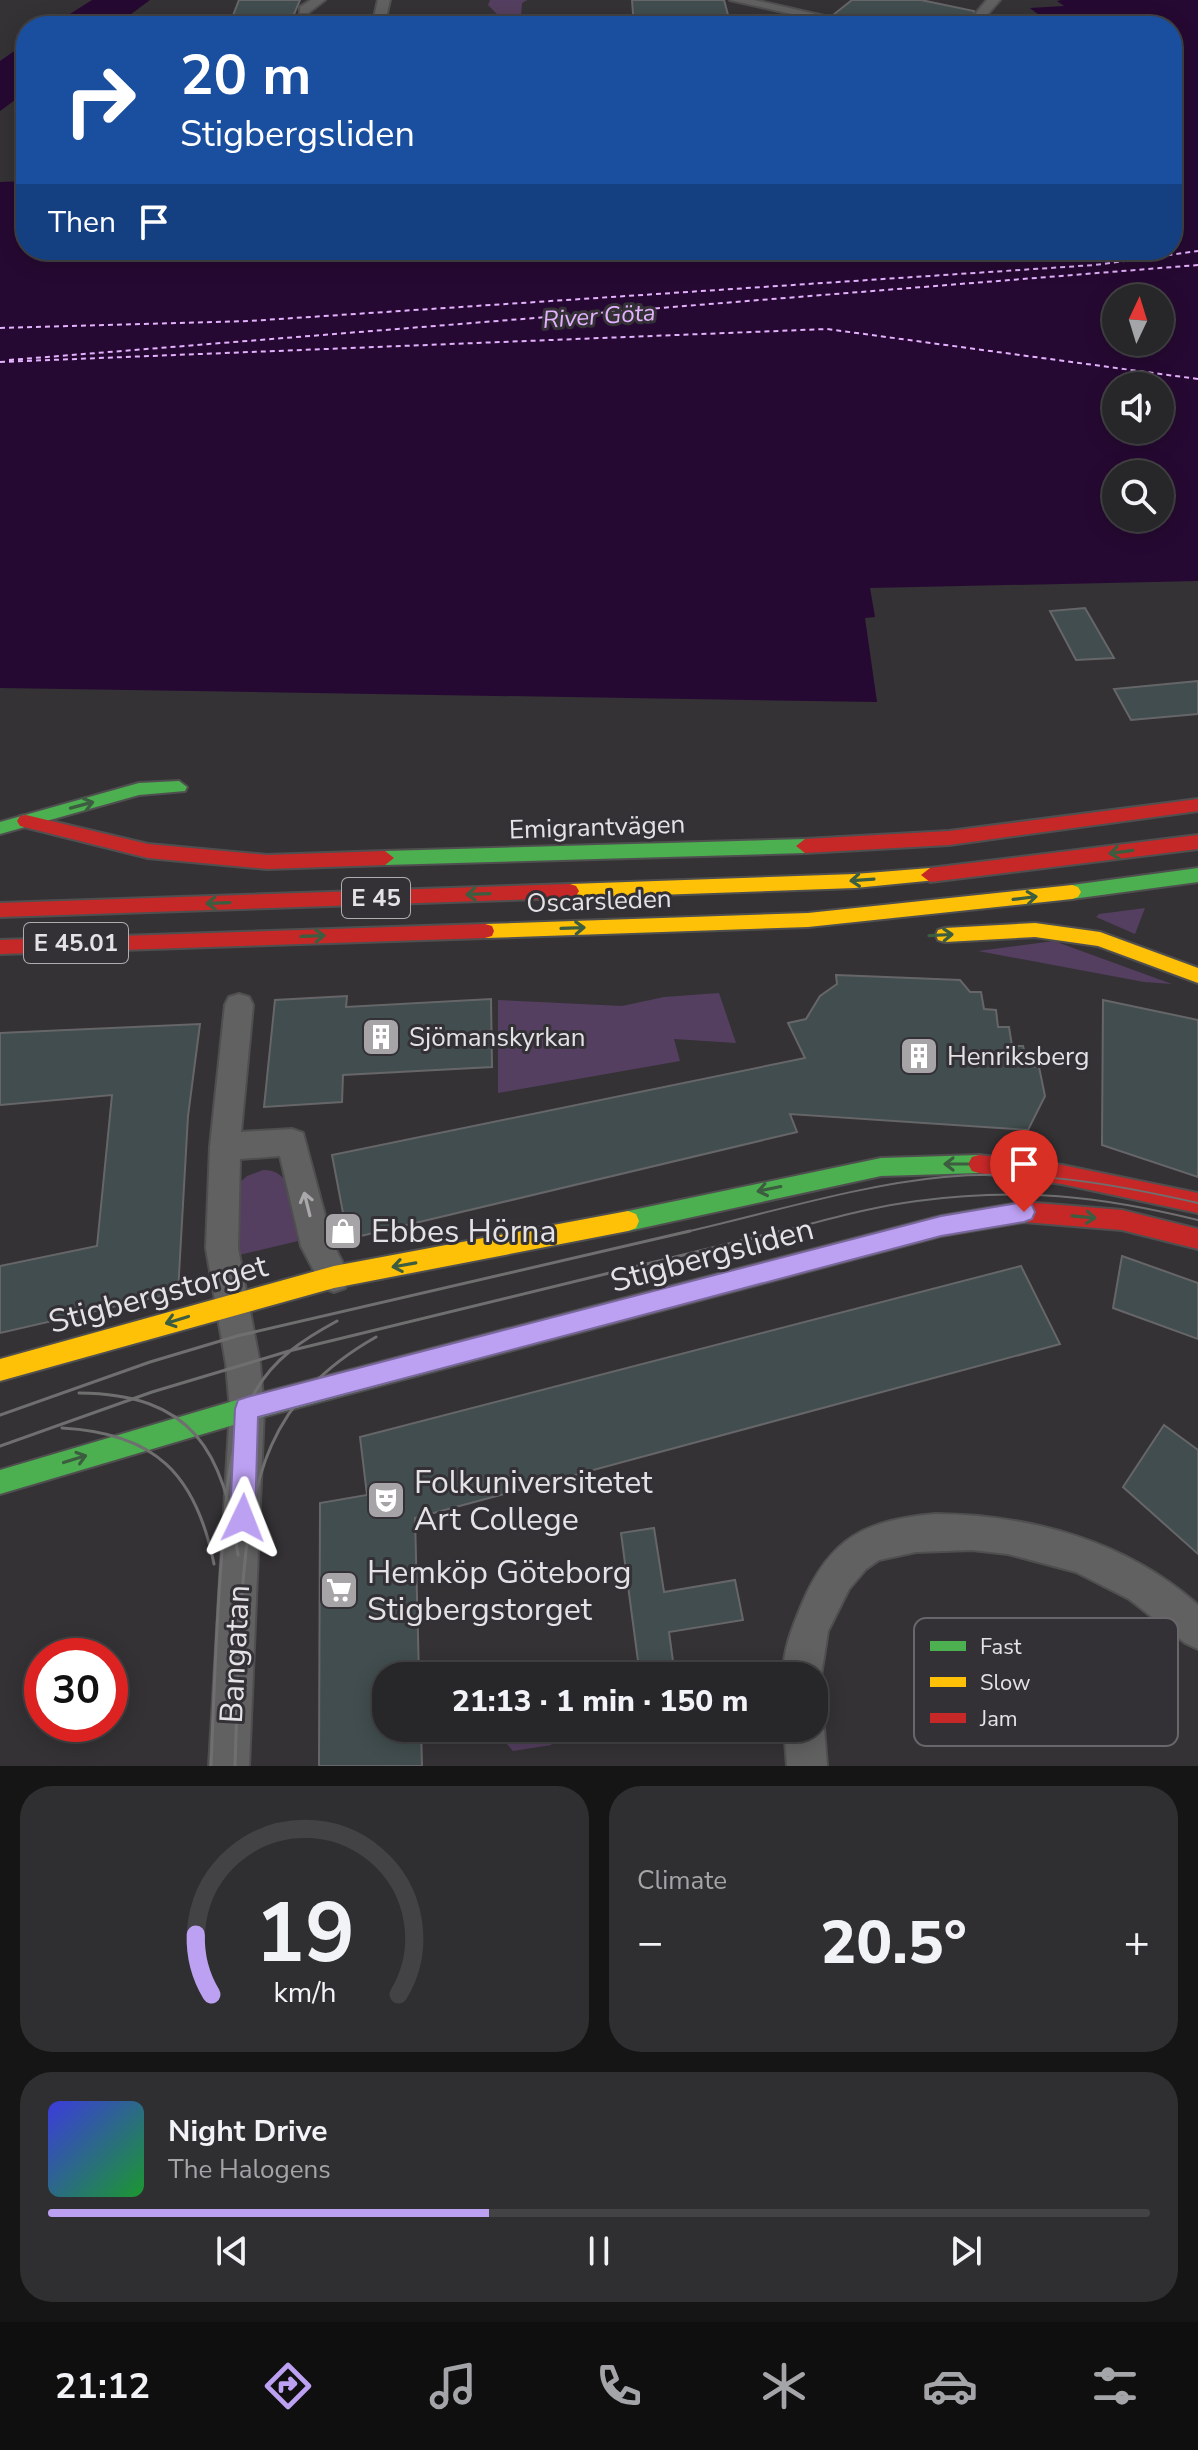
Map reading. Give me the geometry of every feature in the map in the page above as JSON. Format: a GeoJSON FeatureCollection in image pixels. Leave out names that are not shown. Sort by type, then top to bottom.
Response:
{"type":"FeatureCollection","features":[{"type":"Feature","properties":{"kind":"main road"},"geometry":{"type":"LineString","coordinates":[[26,821],[139,789],[179,787]]}},
{"type":"Feature","properties":{"kind":"main road","name":"Emigrantvägen"},"geometry":{"type":"LineString","coordinates":[[0,828],[26,821],[148,851],[267,862],[865,844],[949,838],[1198,805]]}},
{"type":"Feature","properties":{"kind":"main road","name":"Oscarsleden"},"geometry":{"type":"LineString","coordinates":[[0,910],[841,881],[951,873],[1198,842]]}},
{"type":"Feature","properties":{"kind":"main road","name":"Oscarsleden"},"geometry":{"type":"LineString","coordinates":[[0,947],[808,920],[985,903],[1198,875]]}},
{"type":"Feature","properties":{"kind":"main road"},"geometry":{"type":"LineString","coordinates":[[808,920],[882,930]]}},
{"type":"Feature","properties":{"kind":"main road"},"geometry":{"type":"LineString","coordinates":[[926,936],[1035,930],[1100,939],[1198,977]]}},
{"type":"Feature","properties":{"kind":"main road"},"geometry":{"type":"LineString","coordinates":[[0,966],[72,962],[151,940]]}},
{"type":"Feature","properties":{"kind":"main road","name":"Stigbergsliden"},"geometry":{"type":"LineString","coordinates":[[334,1277],[535,1241],[881,1167],[958,1163],[1025,1167],[1095,1179],[1198,1203]]}},
{"type":"Feature","properties":{"kind":"main road","name":"Stigbergsliden"},"geometry":{"type":"LineString","coordinates":[[247,1409],[941,1226],[1024,1212],[1122,1220],[1198,1239]]}},
{"type":"Feature","properties":{"kind":"main road","name":"Stigbergstorget"},"geometry":{"type":"LineString","coordinates":[[0,1370],[334,1277]]}},
{"type":"Feature","properties":{"kind":"main road"},"geometry":{"type":"LineString","coordinates":[[0,1482],[247,1409]]}},
{"type":"Feature","properties":{"kind":"street"},"geometry":{"type":"LineString","coordinates":[[304,10],[319,0]]}},
{"type":"Feature","properties":{"kind":"street"},"geometry":{"type":"LineString","coordinates":[[736,0],[809,16],[829,0]]}},
{"type":"Feature","properties":{"kind":"street"},"geometry":{"type":"LineString","coordinates":[[978,16],[994,0]]}},
{"type":"Feature","properties":{"kind":"street","name":"Bangatan"},"geometry":{"type":"LineString","coordinates":[[229,1766],[247,1409],[243,1364],[222,1248],[225,1147],[239,1005]]}},
{"type":"Feature","properties":{"kind":"street"},"geometry":{"type":"LineString","coordinates":[[225,1147],[292,1142],[317,1246],[334,1277]]}},
{"type":"Feature","properties":{"kind":"street"},"geometry":{"type":"LineString","coordinates":[[802,1662],[811,1626],[825,1593],[843,1567],[860,1551],[910,1534],[981,1533],[1059,1547],[1112,1569],[1172,1604],[1198,1630]]}},
{"type":"Feature","properties":{"kind":"street"},"geometry":{"type":"LineString","coordinates":[[805,1742],[807,1766]]}},
{"type":"Feature","properties":{"kind":"shaded area"},"geometry":{"type":"Polygon","coordinates":[[[490,0],[527,0],[522,3],[521,16],[498,15],[488,5],[490,0]]]}},
{"type":"Feature","properties":{"kind":"shaded area"},"geometry":{"type":"Polygon","coordinates":[[[1145,908],[1135,934],[1096,917],[1099,914],[1145,908]]]}},
{"type":"Feature","properties":{"kind":"shaded area"},"geometry":{"type":"Polygon","coordinates":[[[1054,941],[1172,984],[1144,982],[978,951],[1054,941]]]}},
{"type":"Feature","properties":{"kind":"shaded area"},"geometry":{"type":"Polygon","coordinates":[[[719,993],[736,1043],[674,1039],[680,1061],[498,1093],[498,1000],[622,1006],[664,997],[719,993]]]}},
{"type":"Feature","properties":{"kind":"shaded area"},"geometry":{"type":"Polygon","coordinates":[[[263,1170],[274,1172],[288,1185],[298,1241],[239,1255],[235,1227],[238,1184],[247,1176],[263,1170]]]}},
{"type":"Feature","properties":{"kind":"shaded area"},"geometry":{"type":"Polygon","coordinates":[[[505,1742],[553,1742],[551,1745],[513,1751],[505,1742]]]}},
{"type":"Feature","properties":{"kind":"water"},"geometry":{"type":"Polygon","coordinates":[[[92,0],[150,0],[128,16],[67,16],[92,0]]]}},
{"type":"Feature","properties":{"kind":"water","name":"River Göta"},"geometry":{"type":"Polygon","coordinates":[[[1061,0],[1198,0],[1198,581],[870,588],[875,617],[865,618],[877,702],[0,688],[0,182],[16,181],[16,260],[1182,260],[1182,16],[1040,16],[1030,8],[1064,6],[1057,1],[1061,0]]]}},
{"type":"Feature","properties":{"kind":"water"},"geometry":{"type":"Polygon","coordinates":[[[16,50],[16,99],[0,111],[0,61],[16,50]]]}},
{"type":"Feature","properties":{"kind":"building"},"geometry":{"type":"Polygon","coordinates":[[[239,0],[300,0],[293,16],[233,16],[239,0]]]}},
{"type":"Feature","properties":{"kind":"building"},"geometry":{"type":"Polygon","coordinates":[[[632,0],[724,0],[728,16],[633,16],[632,0]]]}},
{"type":"Feature","properties":{"kind":"building"},"geometry":{"type":"Polygon","coordinates":[[[852,0],[921,0],[974,11],[975,16],[836,16],[833,15],[852,0]]]}},
{"type":"Feature","properties":{"kind":"building"},"geometry":{"type":"Polygon","coordinates":[[[1085,608],[1114,658],[1076,660],[1050,611],[1085,608]]]}},
{"type":"Feature","properties":{"kind":"building"},"geometry":{"type":"Polygon","coordinates":[[[1198,681],[1198,714],[1131,720],[1114,689],[1198,681]]]}},
{"type":"Feature","properties":{"kind":"building"},"geometry":{"type":"Polygon","coordinates":[[[836,975],[960,980],[970,992],[981,992],[984,1009],[996,1010],[998,1027],[1009,1027],[1012,1046],[1023,1046],[1028,1066],[1039,1067],[1045,1096],[1028,1130],[790,1114],[797,1132],[348,1239],[332,1155],[805,1058],[788,1023],[806,1019],[820,996],[837,984],[836,975]]]}},
{"type":"Feature","properties":{"kind":"building","name":"Sjömanskyrkan"},"geometry":{"type":"Polygon","coordinates":[[[347,996],[346,1007],[491,999],[492,1067],[343,1075],[342,1102],[264,1107],[275,1000],[347,996]]]}},
{"type":"Feature","properties":{"kind":"building"},"geometry":{"type":"Polygon","coordinates":[[[1103,1000],[1198,1020],[1198,1177],[1102,1145],[1103,1000]]]}},
{"type":"Feature","properties":{"kind":"building"},"geometry":{"type":"Polygon","coordinates":[[[200,1024],[188,1116],[178,1292],[0,1333],[0,1266],[97,1246],[112,1095],[0,1105],[0,1033],[200,1024]]]}},
{"type":"Feature","properties":{"kind":"building"},"geometry":{"type":"Polygon","coordinates":[[[1122,1256],[1198,1283],[1198,1339],[1113,1308],[1122,1256]]]}},
{"type":"Feature","properties":{"kind":"building"},"geometry":{"type":"Polygon","coordinates":[[[1021,1266],[1060,1344],[415,1518],[419,1662],[372,1662],[372,1742],[421,1742],[422,1766],[319,1766],[320,1503],[367,1495],[360,1437],[1021,1266]]]}},
{"type":"Feature","properties":{"kind":"building"},"geometry":{"type":"Polygon","coordinates":[[[1164,1425],[1198,1450],[1198,1554],[1123,1487],[1164,1425]]]}},
{"type":"Feature","properties":{"kind":"building"},"geometry":{"type":"Polygon","coordinates":[[[654,1528],[664,1592],[735,1580],[743,1620],[669,1632],[673,1662],[638,1662],[621,1533],[654,1528]]]}},
{"type":"Feature","properties":{"kind":"ferry route"},"geometry":{"type":"LineString","coordinates":[[1182,253],[1198,251]]}},
{"type":"Feature","properties":{"kind":"ferry route"},"geometry":{"type":"LineString","coordinates":[[0,328],[249,321],[1095,265],[1132,260]]}},
{"type":"Feature","properties":{"kind":"ferry route"},"geometry":{"type":"LineString","coordinates":[[9,360],[1198,265]]}},
{"type":"Feature","properties":{"kind":"ferry route"},"geometry":{"type":"LineString","coordinates":[[0,362],[827,329],[1198,379]]}},
{"type":"Feature","properties":{"kind":"tram line"},"geometry":{"type":"LineString","coordinates":[[681,1233],[879,1186],[976,1175],[1072,1180],[1198,1203]]}},
{"type":"Feature","properties":{"kind":"tram line"},"geometry":{"type":"LineString","coordinates":[[773,1233],[899,1204],[990,1195],[1093,1200],[1198,1220]]}},
{"type":"Feature","properties":{"kind":"tram line"},"geometry":{"type":"LineString","coordinates":[[0,1415],[150,1362],[237,1336],[690,1231]]}},
{"type":"Feature","properties":{"kind":"tram line"},"geometry":{"type":"LineString","coordinates":[[292,1350],[782,1231]]}},
{"type":"Feature","properties":{"kind":"tram line"},"geometry":{"type":"LineString","coordinates":[[292,1350],[337,1321]]}},
{"type":"Feature","properties":{"kind":"tram line"},"geometry":{"type":"LineString","coordinates":[[235,1766],[242,1594],[251,1514],[260,1478],[272,1445],[288,1415],[310,1387],[339,1361],[376,1337]]}},
{"type":"Feature","properties":{"kind":"tram line"},"geometry":{"type":"LineString","coordinates":[[131,1399],[292,1350]]}},
{"type":"Feature","properties":{"kind":"tram line"},"geometry":{"type":"LineString","coordinates":[[227,1499],[234,1450],[246,1410],[271,1369],[292,1350]]}},
{"type":"Feature","properties":{"kind":"tram line"},"geometry":{"type":"LineString","coordinates":[[79,1393],[131,1399]]}},
{"type":"Feature","properties":{"kind":"tram line"},"geometry":{"type":"LineString","coordinates":[[0,1446],[131,1399]]}},
{"type":"Feature","properties":{"kind":"tram line"},"geometry":{"type":"LineString","coordinates":[[131,1399],[150,1404],[175,1417],[196,1435],[211,1458],[227,1499]]}},
{"type":"Feature","properties":{"kind":"tram line"},"geometry":{"type":"LineString","coordinates":[[62,1428],[122,1439],[146,1449],[166,1464],[183,1483],[196,1505],[214,1564]]}},
{"type":"Feature","properties":{"kind":"tram line"},"geometry":{"type":"LineString","coordinates":[[211,1766],[227,1499]]}},
{"type":"Feature","properties":{"kind":"tram line"},"geometry":{"type":"LineString","coordinates":[[227,1499],[238,1555]]}},
{"type":"Feature","properties":{"kind":"traffic: fast"},"geometry":{"type":"LineString","coordinates":[[0,828],[139,789],[179,787]]}},
{"type":"Feature","properties":{"kind":"traffic: fast"},"geometry":{"type":"LineString","coordinates":[[385,858],[805,846]]}},
{"type":"Feature","properties":{"kind":"traffic: fast"},"geometry":{"type":"LineString","coordinates":[[1072,892],[1198,875]]}},
{"type":"Feature","properties":{"kind":"traffic: fast"},"geometry":{"type":"LineString","coordinates":[[628,1221],[881,1167],[979,1164]]}},
{"type":"Feature","properties":{"kind":"traffic: fast"},"geometry":{"type":"LineString","coordinates":[[0,1482],[247,1409],[633,1307]]}},
{"type":"Feature","properties":{"kind":"traffic: slow"},"geometry":{"type":"LineString","coordinates":[[570,891],[855,881],[930,875]]}},
{"type":"Feature","properties":{"kind":"traffic: slow"},"geometry":{"type":"LineString","coordinates":[[485,931],[808,920],[1072,892]]}},
{"type":"Feature","properties":{"kind":"traffic: slow"},"geometry":{"type":"LineString","coordinates":[[945,935],[1035,930],[1100,939],[1197,976]]}},
{"type":"Feature","properties":{"kind":"traffic: slow"},"geometry":{"type":"LineString","coordinates":[[0,1370],[334,1277],[628,1221]]}},
{"type":"Feature","properties":{"kind":"traffic: jam"},"geometry":{"type":"LineString","coordinates":[[805,846],[949,838],[1198,805]]}},
{"type":"Feature","properties":{"kind":"traffic: jam"},"geometry":{"type":"LineString","coordinates":[[26,821],[148,851],[267,862],[385,858]]}},
{"type":"Feature","properties":{"kind":"traffic: jam"},"geometry":{"type":"LineString","coordinates":[[930,875],[1198,842]]}},
{"type":"Feature","properties":{"kind":"traffic: jam"},"geometry":{"type":"LineString","coordinates":[[0,910],[570,891]]}},
{"type":"Feature","properties":{"kind":"traffic: jam"},"geometry":{"type":"LineString","coordinates":[[0,947],[485,931]]}},
{"type":"Feature","properties":{"kind":"traffic: jam"},"geometry":{"type":"LineString","coordinates":[[979,1164],[1062,1174],[1198,1203]]}},
{"type":"Feature","properties":{"kind":"traffic: jam"},"geometry":{"type":"LineString","coordinates":[[633,1307],[941,1226],[1024,1212],[1122,1220],[1198,1239]]}},
{"type":"Feature","properties":{"kind":"place","name":"Sjömanskyrkan"},"geometry":{"type":"Point","coordinates":[381,1037]}},
{"type":"Feature","properties":{"kind":"place","name":"Henriksberg"},"geometry":{"type":"Point","coordinates":[919,1056]}},
{"type":"Feature","properties":{"kind":"place","name":"Ebbes Hörna"},"geometry":{"type":"Point","coordinates":[343,1231]}},
{"type":"Feature","properties":{"kind":"place","name":"Folkuniversitetet Art College"},"geometry":{"type":"Point","coordinates":[386,1500]}},
{"type":"Feature","properties":{"kind":"place","name":"Hemköp Göteborg Stigbergstorget"},"geometry":{"type":"Point","coordinates":[339,1590]}},
{"type":"Feature","properties":{"kind":"route"},"geometry":{"type":"LineString","coordinates":[[243,1518],[247,1409],[446,1354],[941,1226],[1024,1212]]}}]}
